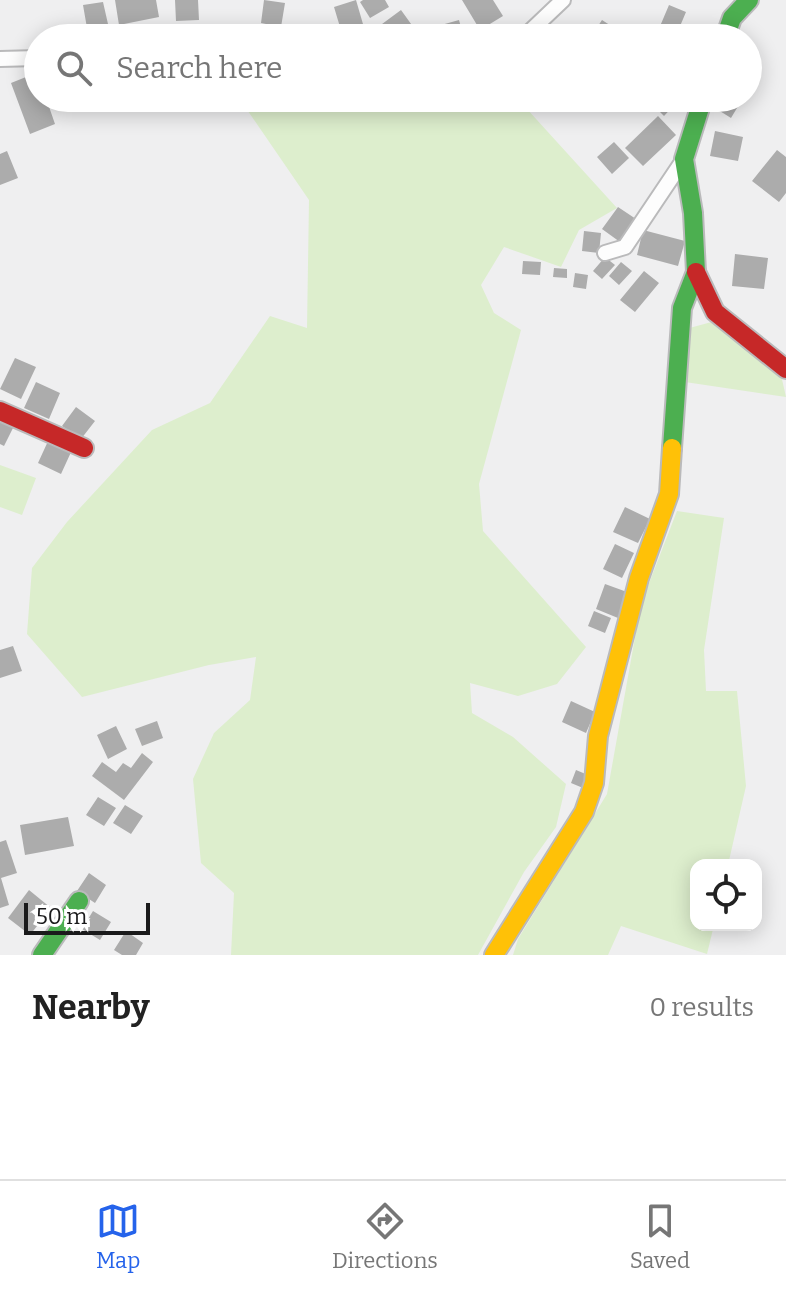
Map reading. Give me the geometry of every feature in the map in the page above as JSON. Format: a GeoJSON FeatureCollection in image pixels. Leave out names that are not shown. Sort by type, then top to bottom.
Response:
{"type":"FeatureCollection","features":[{"type":"Feature","properties":{"kind":"street"},"geometry":{"type":"LineString","coordinates":[[538,24],[563,0]]}},
{"type":"Feature","properties":{"kind":"street"},"geometry":{"type":"LineString","coordinates":[[730,24],[749,0]]}},
{"type":"Feature","properties":{"kind":"street"},"geometry":{"type":"LineString","coordinates":[[0,59],[24,58]]}},
{"type":"Feature","properties":{"kind":"street"},"geometry":{"type":"LineString","coordinates":[[605,253],[625,247],[684,159],[699,112]]}},
{"type":"Feature","properties":{"kind":"street"},"geometry":{"type":"LineString","coordinates":[[684,159],[693,213],[696,272],[715,312],[786,369]]}},
{"type":"Feature","properties":{"kind":"street"},"geometry":{"type":"LineString","coordinates":[[494,955],[584,812],[594,783],[598,736],[639,578],[669,494],[682,308],[696,272]]}},
{"type":"Feature","properties":{"kind":"street"},"geometry":{"type":"LineString","coordinates":[[0,411],[84,448]]}},
{"type":"Feature","properties":{"kind":"street"},"geometry":{"type":"LineString","coordinates":[[42,955],[79,901]]}},
{"type":"Feature","properties":{"kind":"green space"},"geometry":{"type":"Polygon","coordinates":[[[249,112],[530,112],[617,208],[579,230],[561,267],[504,247],[481,285],[494,313],[521,330],[479,484],[483,531],[586,647],[557,684],[518,696],[470,683],[472,713],[513,737],[566,784],[556,827],[524,872],[478,955],[231,955],[234,893],[201,863],[193,779],[214,733],[250,700],[256,657],[209,665],[82,697],[27,634],[32,568],[67,522],[152,430],[210,403],[270,316],[307,328],[309,200],[249,112]]]}},
{"type":"Feature","properties":{"kind":"green space"},"geometry":{"type":"Polygon","coordinates":[[[715,321],[781,375],[786,397],[685,382],[686,329],[715,321]]]}},
{"type":"Feature","properties":{"kind":"green space"},"geometry":{"type":"Polygon","coordinates":[[[0,465],[36,478],[22,515],[0,507],[0,465]]]}},
{"type":"Feature","properties":{"kind":"green space"},"geometry":{"type":"Polygon","coordinates":[[[677,511],[724,518],[704,650],[706,691],[737,691],[746,786],[729,859],[690,859],[690,931],[713,931],[707,954],[621,926],[608,955],[513,955],[518,939],[607,794],[641,604],[677,511]]]}},
{"type":"Feature","properties":{"kind":"building"},"geometry":{"type":"Polygon","coordinates":[[[115,0],[156,0],[159,17],[119,24],[115,0]]]}},
{"type":"Feature","properties":{"kind":"building"},"geometry":{"type":"Polygon","coordinates":[[[175,0],[198,0],[199,20],[176,21],[175,0]]]}},
{"type":"Feature","properties":{"kind":"building"},"geometry":{"type":"Polygon","coordinates":[[[264,0],[285,3],[282,24],[261,23],[264,0]]]}},
{"type":"Feature","properties":{"kind":"building"},"geometry":{"type":"Polygon","coordinates":[[[356,0],[363,24],[339,24],[334,7],[356,0]]]}},
{"type":"Feature","properties":{"kind":"building"},"geometry":{"type":"Polygon","coordinates":[[[385,0],[389,7],[370,18],[360,2],[385,0]]]}},
{"type":"Feature","properties":{"kind":"building"},"geometry":{"type":"Polygon","coordinates":[[[462,0],[493,0],[503,16],[490,24],[476,24],[462,0]]]}},
{"type":"Feature","properties":{"kind":"building"},"geometry":{"type":"Polygon","coordinates":[[[103,2],[108,24],[86,24],[83,5],[103,2]]]}},
{"type":"Feature","properties":{"kind":"building"},"geometry":{"type":"Polygon","coordinates":[[[669,5],[686,12],[681,24],[661,24],[669,5]]]}},
{"type":"Feature","properties":{"kind":"building"},"geometry":{"type":"Polygon","coordinates":[[[401,10],[411,24],[382,24],[401,10]]]}},
{"type":"Feature","properties":{"kind":"building"},"geometry":{"type":"Polygon","coordinates":[[[24,78],[24,112],[51,112],[55,124],[30,134],[11,83],[24,78]]]}},
{"type":"Feature","properties":{"kind":"building"},"geometry":{"type":"Polygon","coordinates":[[[658,116],[676,135],[643,166],[625,148],[658,116]]]}},
{"type":"Feature","properties":{"kind":"building"},"geometry":{"type":"Polygon","coordinates":[[[715,131],[743,137],[738,161],[710,156],[715,131]]]}},
{"type":"Feature","properties":{"kind":"building"},"geometry":{"type":"Polygon","coordinates":[[[614,142],[629,158],[612,174],[597,157],[614,142]]]}},
{"type":"Feature","properties":{"kind":"building"},"geometry":{"type":"Polygon","coordinates":[[[777,150],[786,157],[786,193],[779,202],[752,181],[777,150]]]}},
{"type":"Feature","properties":{"kind":"building"},"geometry":{"type":"Polygon","coordinates":[[[7,151],[18,178],[0,185],[0,154],[7,151]]]}},
{"type":"Feature","properties":{"kind":"building"},"geometry":{"type":"Polygon","coordinates":[[[618,207],[636,219],[620,242],[602,229],[618,207]]]}},
{"type":"Feature","properties":{"kind":"building"},"geometry":{"type":"Polygon","coordinates":[[[643,230],[685,241],[678,266],[637,255],[643,230]]]}},
{"type":"Feature","properties":{"kind":"building"},"geometry":{"type":"Polygon","coordinates":[[[584,231],[601,233],[599,253],[582,251],[584,231]]]}},
{"type":"Feature","properties":{"kind":"building"},"geometry":{"type":"Polygon","coordinates":[[[735,254],[768,258],[764,289],[732,286],[735,254]]]}},
{"type":"Feature","properties":{"kind":"building"},"geometry":{"type":"Polygon","coordinates":[[[605,257],[615,265],[602,279],[593,271],[605,257]]]}},
{"type":"Feature","properties":{"kind":"building"},"geometry":{"type":"Polygon","coordinates":[[[523,261],[541,262],[540,275],[522,274],[523,261]]]}},
{"type":"Feature","properties":{"kind":"building"},"geometry":{"type":"Polygon","coordinates":[[[621,262],[632,271],[619,285],[609,276],[621,262]]]}},
{"type":"Feature","properties":{"kind":"building"},"geometry":{"type":"Polygon","coordinates":[[[554,268],[567,269],[567,278],[553,277],[554,268]]]}},
{"type":"Feature","properties":{"kind":"building"},"geometry":{"type":"Polygon","coordinates":[[[644,271],[659,283],[635,312],[620,300],[644,271]]]}},
{"type":"Feature","properties":{"kind":"building"},"geometry":{"type":"Polygon","coordinates":[[[575,273],[588,275],[586,289],[573,287],[575,273]]]}},
{"type":"Feature","properties":{"kind":"building"},"geometry":{"type":"Polygon","coordinates":[[[15,358],[36,367],[21,399],[0,389],[15,358]]]}},
{"type":"Feature","properties":{"kind":"building"},"geometry":{"type":"Polygon","coordinates":[[[36,382],[60,393],[49,419],[24,408],[36,382]]]}},
{"type":"Feature","properties":{"kind":"building"},"geometry":{"type":"Polygon","coordinates":[[[76,407],[95,421],[81,439],[62,426],[76,407]]]}},
{"type":"Feature","properties":{"kind":"building"},"geometry":{"type":"Polygon","coordinates":[[[0,416],[15,424],[4,446],[0,444],[0,416]]]}},
{"type":"Feature","properties":{"kind":"building"},"geometry":{"type":"Polygon","coordinates":[[[49,439],[72,450],[61,474],[38,463],[49,439]]]}},
{"type":"Feature","properties":{"kind":"building"},"geometry":{"type":"Polygon","coordinates":[[[625,507],[650,519],[638,543],[613,532],[625,507]]]}},
{"type":"Feature","properties":{"kind":"building"},"geometry":{"type":"Polygon","coordinates":[[[615,544],[634,553],[622,578],[603,569],[615,544]]]}},
{"type":"Feature","properties":{"kind":"building"},"geometry":{"type":"Polygon","coordinates":[[[605,584],[627,592],[618,618],[596,609],[605,584]]]}},
{"type":"Feature","properties":{"kind":"building"},"geometry":{"type":"Polygon","coordinates":[[[594,611],[611,618],[605,633],[588,626],[594,611]]]}},
{"type":"Feature","properties":{"kind":"building"},"geometry":{"type":"Polygon","coordinates":[[[13,646],[22,671],[0,678],[0,650],[13,646]]]}},
{"type":"Feature","properties":{"kind":"building"},"geometry":{"type":"Polygon","coordinates":[[[571,701],[595,712],[586,733],[562,722],[571,701]]]}},
{"type":"Feature","properties":{"kind":"building"},"geometry":{"type":"Polygon","coordinates":[[[157,721],[163,738],[142,746],[135,729],[157,721]]]}},
{"type":"Feature","properties":{"kind":"building"},"geometry":{"type":"Polygon","coordinates":[[[116,726],[127,749],[108,759],[97,735],[116,726]]]}},
{"type":"Feature","properties":{"kind":"building"},"geometry":{"type":"Polygon","coordinates":[[[142,753],[153,762],[124,800],[92,776],[102,762],[116,772],[123,763],[131,768],[142,753]]]}},
{"type":"Feature","properties":{"kind":"building"},"geometry":{"type":"Polygon","coordinates":[[[576,770],[588,775],[583,788],[571,783],[576,770]]]}},
{"type":"Feature","properties":{"kind":"building"},"geometry":{"type":"Polygon","coordinates":[[[98,797],[116,808],[104,826],[86,815],[98,797]]]}},
{"type":"Feature","properties":{"kind":"building"},"geometry":{"type":"Polygon","coordinates":[[[125,805],[143,816],[131,834],[113,823],[125,805]]]}},
{"type":"Feature","properties":{"kind":"building"},"geometry":{"type":"Polygon","coordinates":[[[68,817],[74,846],[25,855],[20,825],[68,817]]]}},
{"type":"Feature","properties":{"kind":"building"},"geometry":{"type":"Polygon","coordinates":[[[6,840],[17,873],[1,878],[9,905],[0,908],[0,842],[6,840]]]}},
{"type":"Feature","properties":{"kind":"building"},"geometry":{"type":"Polygon","coordinates":[[[89,873],[106,885],[95,903],[77,891],[89,873]]]}},
{"type":"Feature","properties":{"kind":"building"},"geometry":{"type":"Polygon","coordinates":[[[29,890],[51,908],[30,935],[8,918],[29,890]]]}},
{"type":"Feature","properties":{"kind":"building"},"geometry":{"type":"Polygon","coordinates":[[[93,911],[111,922],[100,940],[82,929],[93,911]]]}},
{"type":"Feature","properties":{"kind":"building"},"geometry":{"type":"Polygon","coordinates":[[[126,931],[143,943],[136,955],[122,955],[114,950],[126,931]]]}},
{"type":"Feature","properties":{"kind":"traffic: fast"},"geometry":{"type":"LineString","coordinates":[[730,24],[749,0]]}},
{"type":"Feature","properties":{"kind":"traffic: fast"},"geometry":{"type":"LineString","coordinates":[[672,448],[682,308],[696,272],[693,213],[684,159],[699,112]]}},
{"type":"Feature","properties":{"kind":"traffic: fast"},"geometry":{"type":"LineString","coordinates":[[42,955],[79,901]]}},
{"type":"Feature","properties":{"kind":"traffic: slow"},"geometry":{"type":"LineString","coordinates":[[494,955],[584,812],[594,783],[598,736],[639,578],[669,494],[672,448]]}},
{"type":"Feature","properties":{"kind":"traffic: jam"},"geometry":{"type":"LineString","coordinates":[[696,272],[715,312],[786,369]]}},
{"type":"Feature","properties":{"kind":"traffic: jam"},"geometry":{"type":"LineString","coordinates":[[0,411],[84,448]]}}]}
